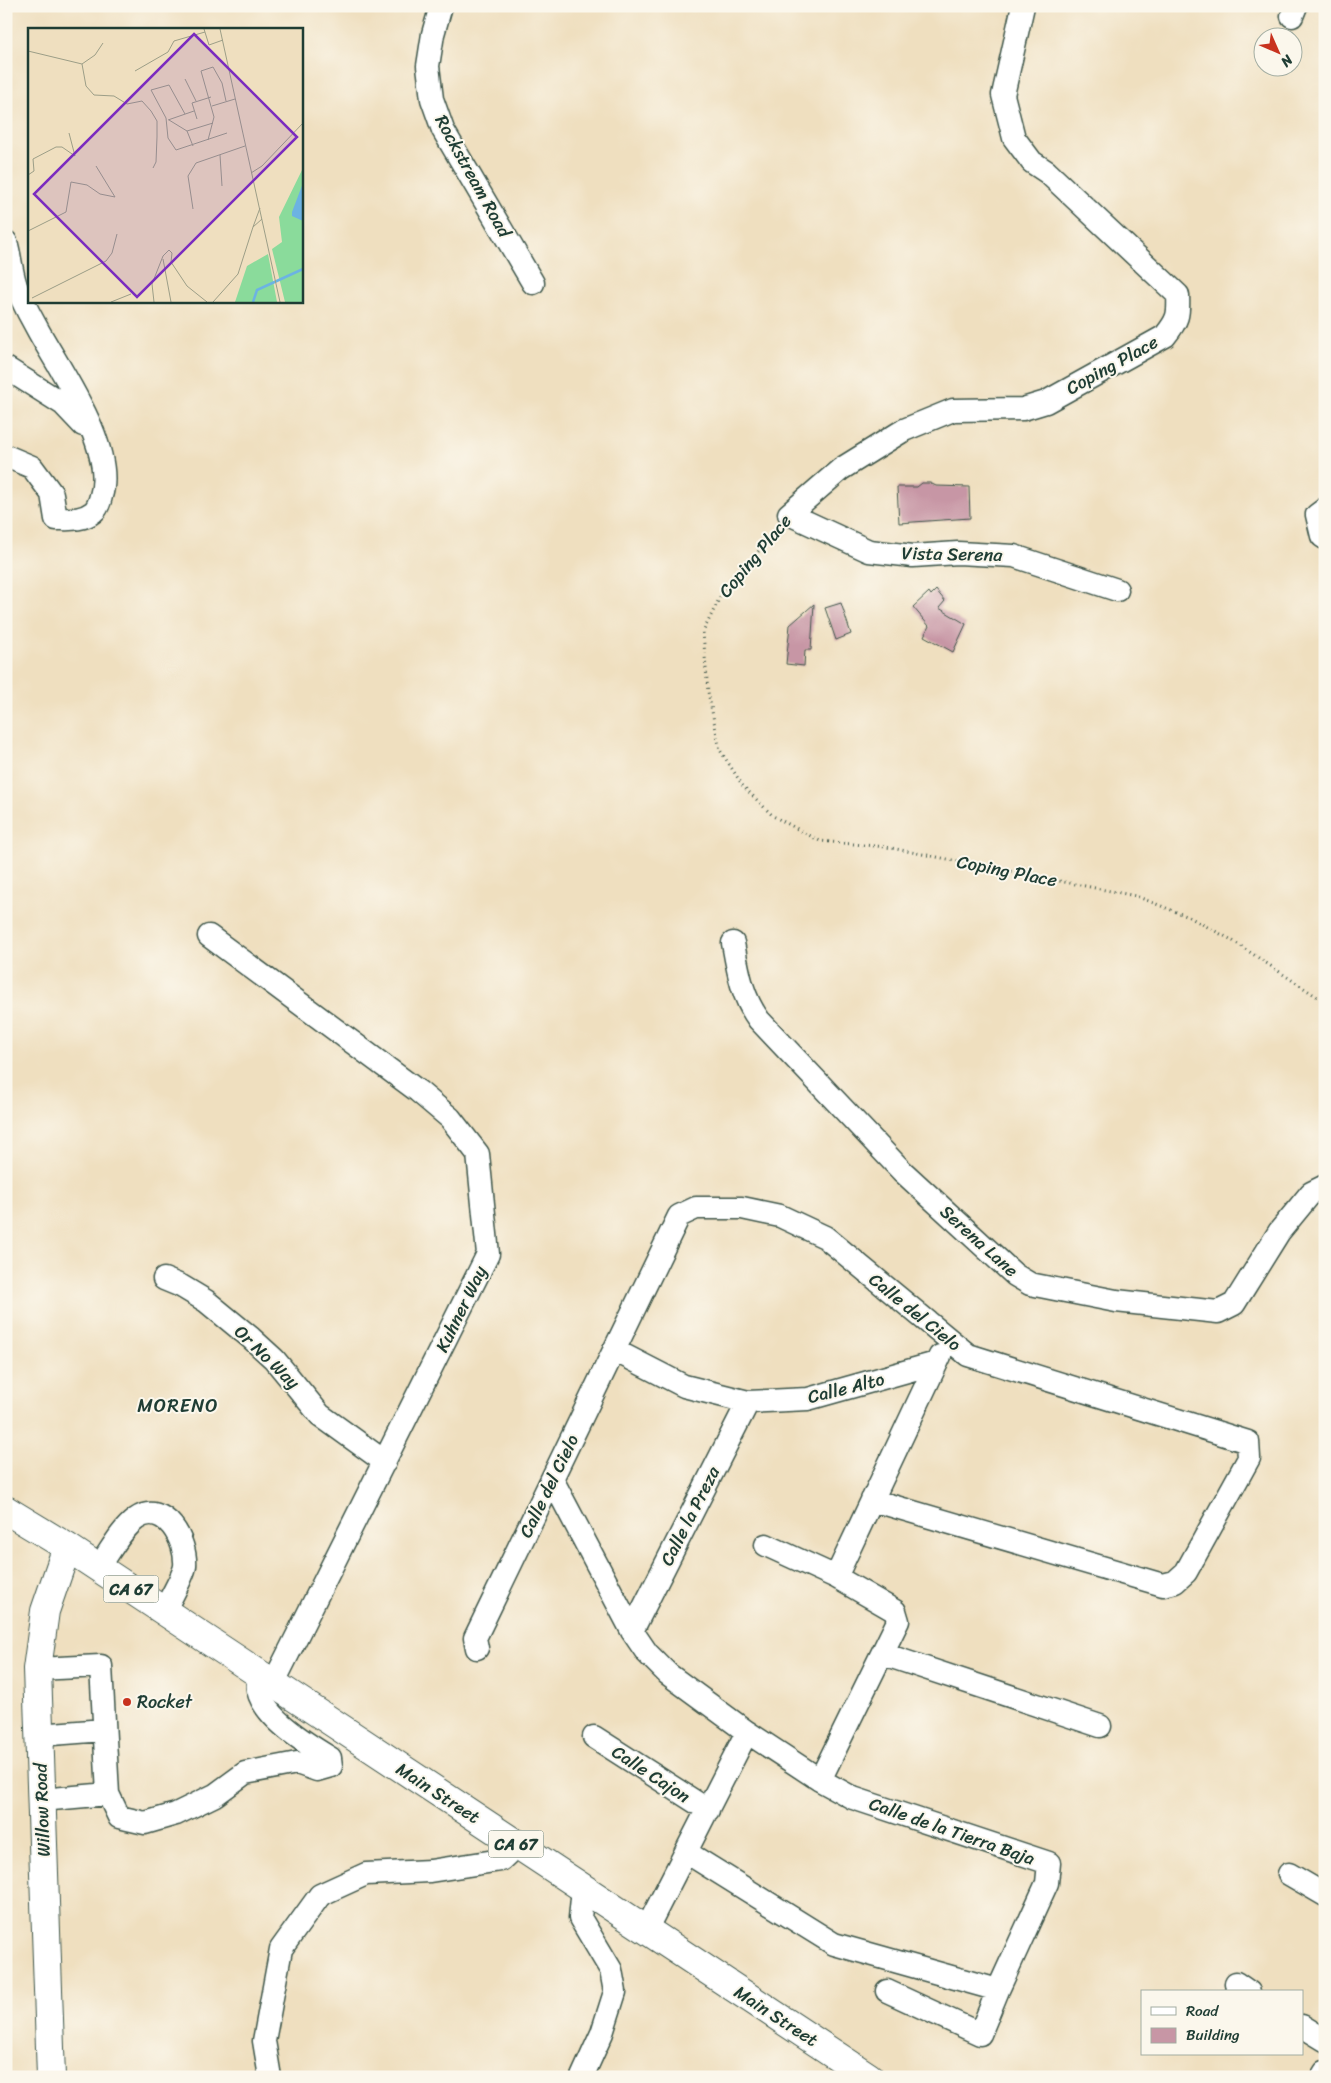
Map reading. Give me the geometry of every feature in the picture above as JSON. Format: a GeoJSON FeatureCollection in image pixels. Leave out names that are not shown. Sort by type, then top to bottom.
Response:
{"type":"FeatureCollection","features":[{"type":"Feature","properties":{"kind":"main road","name":"Main Street"},"geometry":{"type":"LineString","coordinates":[[6,1510],[67,1547],[869,2077]]}},
{"type":"Feature","properties":{"kind":"main road","name":"Willow Road"},"geometry":{"type":"LineString","coordinates":[[51,2077],[37,1669],[45,1611],[67,1547]]}},
{"type":"Feature","properties":{"kind":"street","name":"Rockstream Road"},"geometry":{"type":"LineString","coordinates":[[441,6],[432,34],[428,66],[432,99],[443,130],[533,283]]}},
{"type":"Feature","properties":{"kind":"street","name":"Coping Place"},"geometry":{"type":"LineString","coordinates":[[789,514],[841,469],[904,430],[953,410],[1023,409],[1046,402],[1165,336],[1176,321],[1179,311],[1178,294],[1047,172],[1032,162],[1014,138],[1003,95],[1023,6]]}},
{"type":"Feature","properties":{"kind":"street"},"geometry":{"type":"LineString","coordinates":[[6,242],[16,288],[38,331],[74,392],[95,438],[102,460],[105,485],[99,502],[93,512],[76,519],[56,518],[52,494],[32,467],[6,456]]}},
{"type":"Feature","properties":{"kind":"street"},"geometry":{"type":"LineString","coordinates":[[6,368],[63,404],[95,438]]}},
{"type":"Feature","properties":{"kind":"street"},"geometry":{"type":"LineString","coordinates":[[1325,509],[1317,515],[1322,536],[1325,538]]}},
{"type":"Feature","properties":{"kind":"street","name":"Vista Serena"},"geometry":{"type":"LineString","coordinates":[[789,514],[869,550],[913,556],[958,553],[1014,556],[1116,590]]}},
{"type":"Feature","properties":{"kind":"street","name":"Kuhner Way"},"geometry":{"type":"LineString","coordinates":[[208,936],[418,1091],[450,1118],[478,1154],[488,1254],[385,1462],[266,1679]]}},
{"type":"Feature","properties":{"kind":"street","name":"Serena Lane"},"geometry":{"type":"LineString","coordinates":[[733,943],[740,982],[750,1008],[759,1020],[902,1171],[1015,1275],[1030,1284],[1116,1301],[1218,1312],[1234,1304],[1279,1232],[1311,1193],[1325,1186]]}},
{"type":"Feature","properties":{"kind":"street","name":"Calle del Cielo"},"geometry":{"type":"LineString","coordinates":[[477,1648],[475,1638],[679,1216],[696,1208],[742,1208],[780,1216],[825,1238],[968,1355],[1248,1442],[1249,1458],[1186,1572],[1175,1582],[1163,1585],[872,1500]]}},
{"type":"Feature","properties":{"kind":"street","name":"Or No Way"},"geometry":{"type":"LineString","coordinates":[[164,1279],[181,1286],[206,1301],[274,1359],[320,1415],[385,1462]]}},
{"type":"Feature","properties":{"kind":"street"},"geometry":{"type":"LineString","coordinates":[[836,1577],[948,1340]]}},
{"type":"Feature","properties":{"kind":"street","name":"Calle Alto"},"geometry":{"type":"LineString","coordinates":[[614,1350],[684,1386],[748,1402],[808,1399],[936,1364]]}},
{"type":"Feature","properties":{"kind":"street","name":"Calle la Preza"},"geometry":{"type":"LineString","coordinates":[[632,1630],[748,1402]]}},
{"type":"Feature","properties":{"kind":"street","name":"Calle de la Tierra Baja"},"geometry":{"type":"LineString","coordinates":[[552,1479],[632,1630],[647,1653],[668,1674],[747,1732],[820,1780],[853,1798],[1048,1863],[1048,1883],[998,1990]]}},
{"type":"Feature","properties":{"kind":"street"},"geometry":{"type":"LineString","coordinates":[[98,1568],[124,1531],[136,1520],[144,1515],[156,1515],[166,1518],[176,1530],[185,1567],[164,1611]]}},
{"type":"Feature","properties":{"kind":"street"},"geometry":{"type":"LineString","coordinates":[[766,1545],[836,1577],[895,1611],[898,1621],[820,1780]]}},
{"type":"Feature","properties":{"kind":"street"},"geometry":{"type":"LineString","coordinates":[[883,1654],[1100,1726]]}},
{"type":"Feature","properties":{"kind":"street"},"geometry":{"type":"LineString","coordinates":[[37,1669],[101,1666],[108,1794],[119,1817],[144,1823],[176,1814],[215,1795],[245,1773],[297,1763],[318,1770],[332,1766],[330,1758],[300,1740],[278,1721],[258,1690],[266,1679]]}},
{"type":"Feature","properties":{"kind":"street"},"geometry":{"type":"LineString","coordinates":[[39,1735],[104,1730]]}},
{"type":"Feature","properties":{"kind":"street"},"geometry":{"type":"LineString","coordinates":[[646,1930],[747,1732]]}},
{"type":"Feature","properties":{"kind":"street","name":"Calle Cajon"},"geometry":{"type":"LineString","coordinates":[[594,1737],[708,1810]]}},
{"type":"Feature","properties":{"kind":"street"},"geometry":{"type":"LineString","coordinates":[[41,1800],[108,1794]]}},
{"type":"Feature","properties":{"kind":"street"},"geometry":{"type":"LineString","coordinates":[[270,2077],[264,2041],[281,1949],[320,1895],[366,1874],[430,1871],[501,1860],[517,1844]]}},
{"type":"Feature","properties":{"kind":"street"},"geometry":{"type":"LineString","coordinates":[[686,1852],[834,1944],[998,1990],[980,2034],[887,1991]]}},
{"type":"Feature","properties":{"kind":"street"},"geometry":{"type":"LineString","coordinates":[[1289,1874],[1325,1895]]}},
{"type":"Feature","properties":{"kind":"street"},"geometry":{"type":"LineString","coordinates":[[582,2077],[602,2033],[614,1992],[612,1970],[580,1918],[583,1888]]}},
{"type":"Feature","properties":{"kind":"street"},"geometry":{"type":"LineString","coordinates":[[1304,2027],[1325,2040]]}},
{"type":"Feature","properties":{"kind":"street"},"geometry":{"type":"LineString","coordinates":[[1322,2077],[1325,2072]]}},
{"type":"Feature","properties":{"kind":"path","name":"Coping Place"},"geometry":{"type":"LineString","coordinates":[[789,514],[720,597],[703,632],[708,692],[720,750],[743,786],[773,816],[820,841],[886,847],[1136,896],[1189,917],[1230,939],[1325,1002]]}},
{"type":"Feature","properties":{"kind":"building"},"geometry":{"type":"Polygon","coordinates":[[[922,483],[930,483],[936,486],[969,487],[970,518],[899,523],[897,487],[917,487],[922,483]]]}},
{"type":"Feature","properties":{"kind":"building"},"geometry":{"type":"Polygon","coordinates":[[[936,590],[945,601],[939,608],[966,624],[953,652],[924,636],[929,626],[913,607],[929,592],[931,595],[936,590]]]}},
{"type":"Feature","properties":{"kind":"building"},"geometry":{"type":"Polygon","coordinates":[[[841,603],[851,634],[836,640],[825,608],[841,603]]]}},
{"type":"Feature","properties":{"kind":"building"},"geometry":{"type":"Polygon","coordinates":[[[814,604],[811,650],[805,650],[804,666],[786,664],[790,625],[814,604]]]}},
{"type":"Feature","properties":{"kind":"place","name":"Rocket"},"geometry":{"type":"Point","coordinates":[127,1702]}},
{"type":"Feature","properties":{"kind":"district","name":"MORENO"},"geometry":{"type":"Point","coordinates":[178,1405]}}]}
